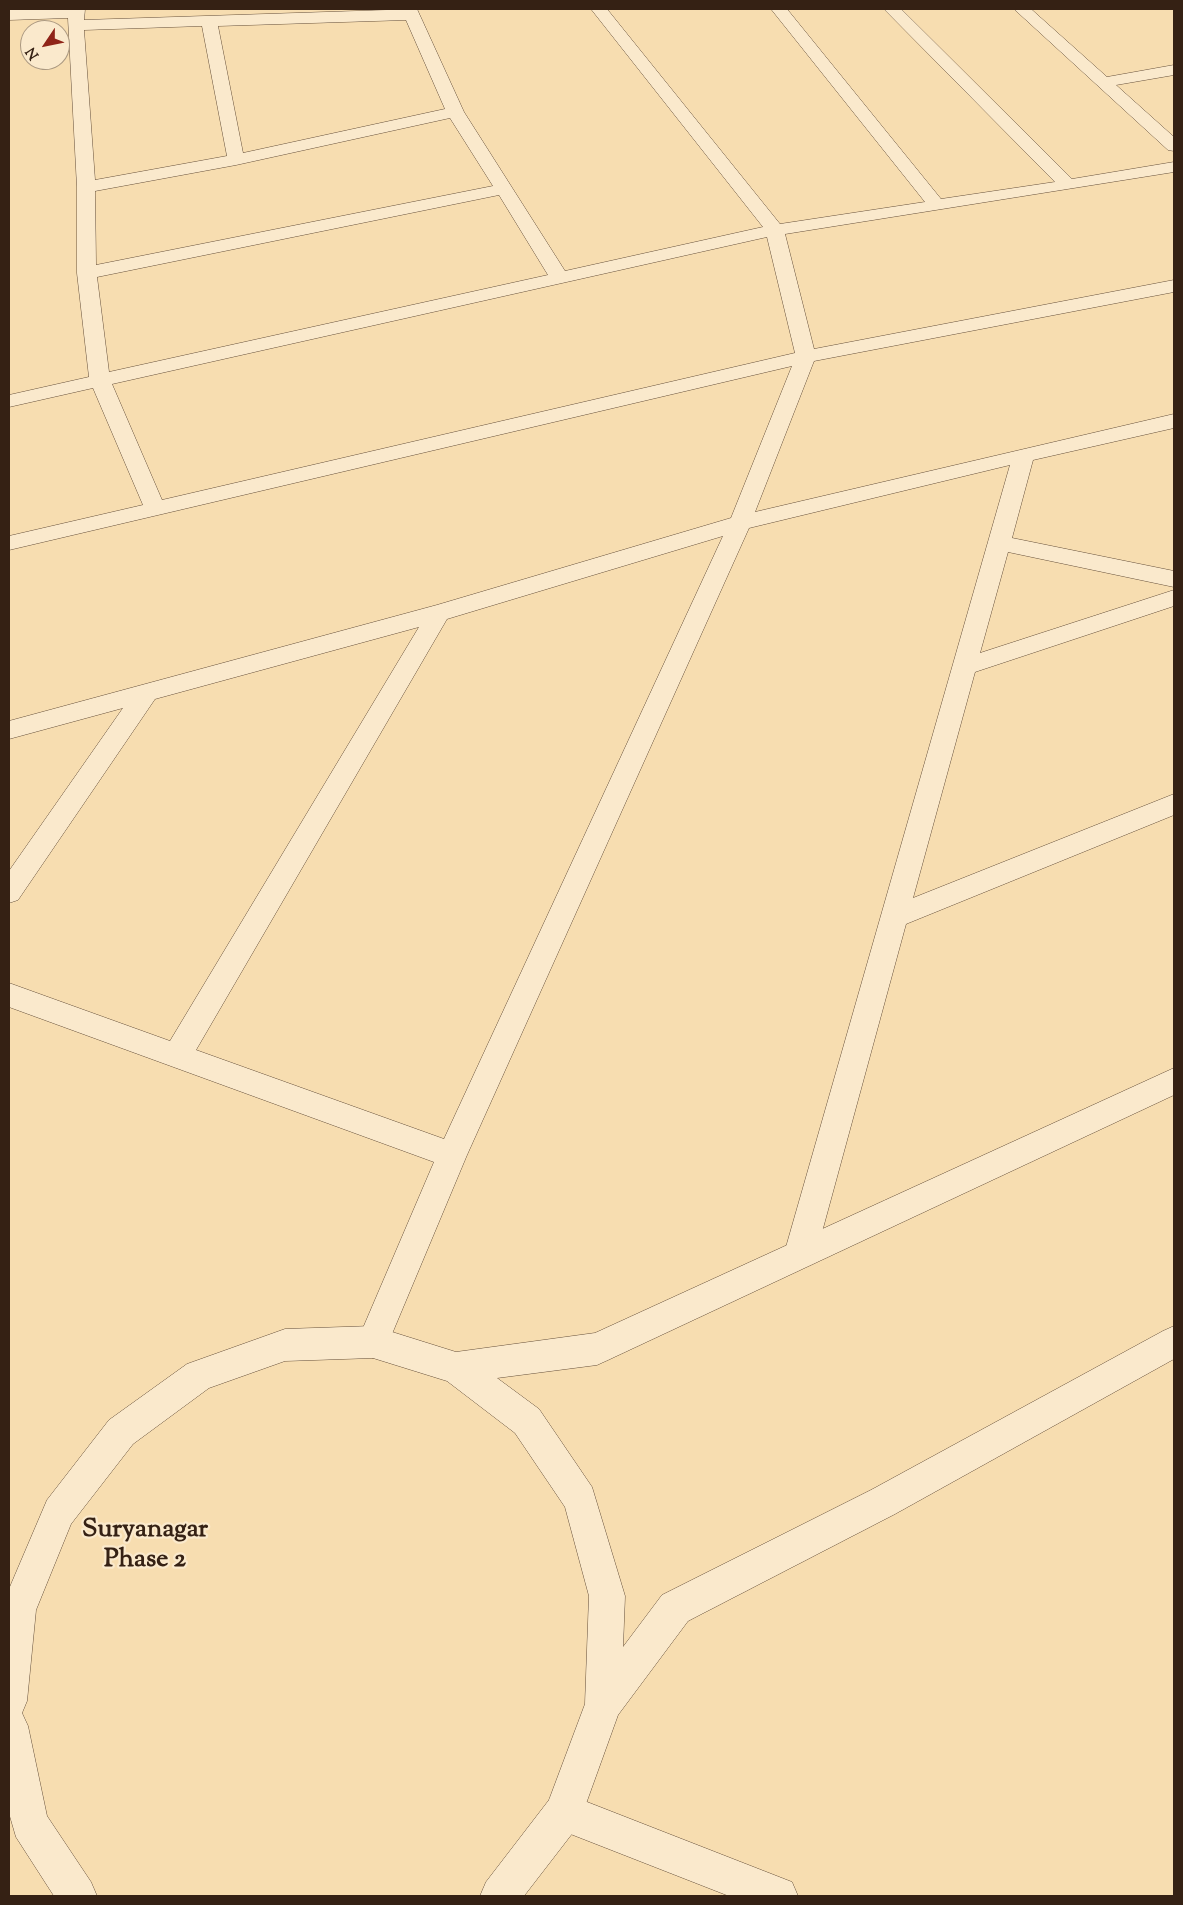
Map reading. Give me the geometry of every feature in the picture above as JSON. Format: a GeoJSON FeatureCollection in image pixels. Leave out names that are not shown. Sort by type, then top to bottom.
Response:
{"type":"FeatureCollection","features":[{"type":"Feature","properties":{"kind":"street"},"geometry":{"type":"LineString","coordinates":[[373,1342],[452,1155],[740,524],[806,357],[775,230],[599,9]]}},
{"type":"Feature","properties":{"kind":"street"},"geometry":{"type":"LineString","coordinates":[[779,9],[936,204]]}},
{"type":"Feature","properties":{"kind":"street"},"geometry":{"type":"LineString","coordinates":[[892,9],[1068,185]]}},
{"type":"Feature","properties":{"kind":"street"},"geometry":{"type":"LineString","coordinates":[[1022,9],[1174,146]]}},
{"type":"Feature","properties":{"kind":"street"},"geometry":{"type":"LineString","coordinates":[[9,15],[77,15],[209,20],[411,12],[455,112],[560,278]]}},
{"type":"Feature","properties":{"kind":"street"},"geometry":{"type":"LineString","coordinates":[[77,15],[86,187],[87,273],[100,380],[155,508]]}},
{"type":"Feature","properties":{"kind":"street"},"geometry":{"type":"LineString","coordinates":[[209,20],[236,160]]}},
{"type":"Feature","properties":{"kind":"street"},"geometry":{"type":"LineString","coordinates":[[1104,82],[1174,70]]}},
{"type":"Feature","properties":{"kind":"street"},"geometry":{"type":"LineString","coordinates":[[86,187],[236,160],[455,112]]}},
{"type":"Feature","properties":{"kind":"street"},"geometry":{"type":"LineString","coordinates":[[9,401],[775,230],[1174,167]]}},
{"type":"Feature","properties":{"kind":"street"},"geometry":{"type":"LineString","coordinates":[[87,273],[503,188]]}},
{"type":"Feature","properties":{"kind":"street"},"geometry":{"type":"LineString","coordinates":[[9,543],[806,357],[1174,286]]}},
{"type":"Feature","properties":{"kind":"street"},"geometry":{"type":"LineString","coordinates":[[9,730],[439,613],[740,524],[1024,455],[1174,421]]}},
{"type":"Feature","properties":{"kind":"street"},"geometry":{"type":"LineString","coordinates":[[1136,429],[1174,438]]}},
{"type":"Feature","properties":{"kind":"street"},"geometry":{"type":"LineString","coordinates":[[800,1254],[1024,455]]}},
{"type":"Feature","properties":{"kind":"street"},"geometry":{"type":"LineString","coordinates":[[999,543],[1174,579]]}},
{"type":"Feature","properties":{"kind":"street"},"geometry":{"type":"LineString","coordinates":[[964,667],[1174,598]]}},
{"type":"Feature","properties":{"kind":"street"},"geometry":{"type":"LineString","coordinates":[[178,1054],[439,613]]}},
{"type":"Feature","properties":{"kind":"street"},"geometry":{"type":"LineString","coordinates":[[9,892],[146,692]]}},
{"type":"Feature","properties":{"kind":"street"},"geometry":{"type":"LineString","coordinates":[[894,917],[1174,804]]}},
{"type":"Feature","properties":{"kind":"street"},"geometry":{"type":"LineString","coordinates":[[9,995],[178,1054],[452,1155]]}},
{"type":"Feature","properties":{"kind":"street"},"geometry":{"type":"LineString","coordinates":[[456,1368],[597,1348],[1174,1081]]}},
{"type":"Feature","properties":{"kind":"street"},"geometry":{"type":"LineString","coordinates":[[9,1701],[14,1613],[58,1512],[121,1432],[199,1375],[285,1345],[373,1342],[456,1368],[527,1421],[580,1499],[607,1596],[603,1704]]}},
{"type":"Feature","properties":{"kind":"street"},"geometry":{"type":"LineString","coordinates":[[500,1896],[564,1812],[603,1704],[675,1608],[882,1502],[1174,1342]]}},
{"type":"Feature","properties":{"kind":"street"},"geometry":{"type":"LineString","coordinates":[[9,1726],[30,1822],[77,1896]]}},
{"type":"Feature","properties":{"kind":"street"},"geometry":{"type":"LineString","coordinates":[[564,1812],[778,1896]]}},
{"type":"Feature","properties":{"kind":"district","name":"Suryanagar Phase 2"},"geometry":{"type":"Point","coordinates":[145,1547]}}]}
